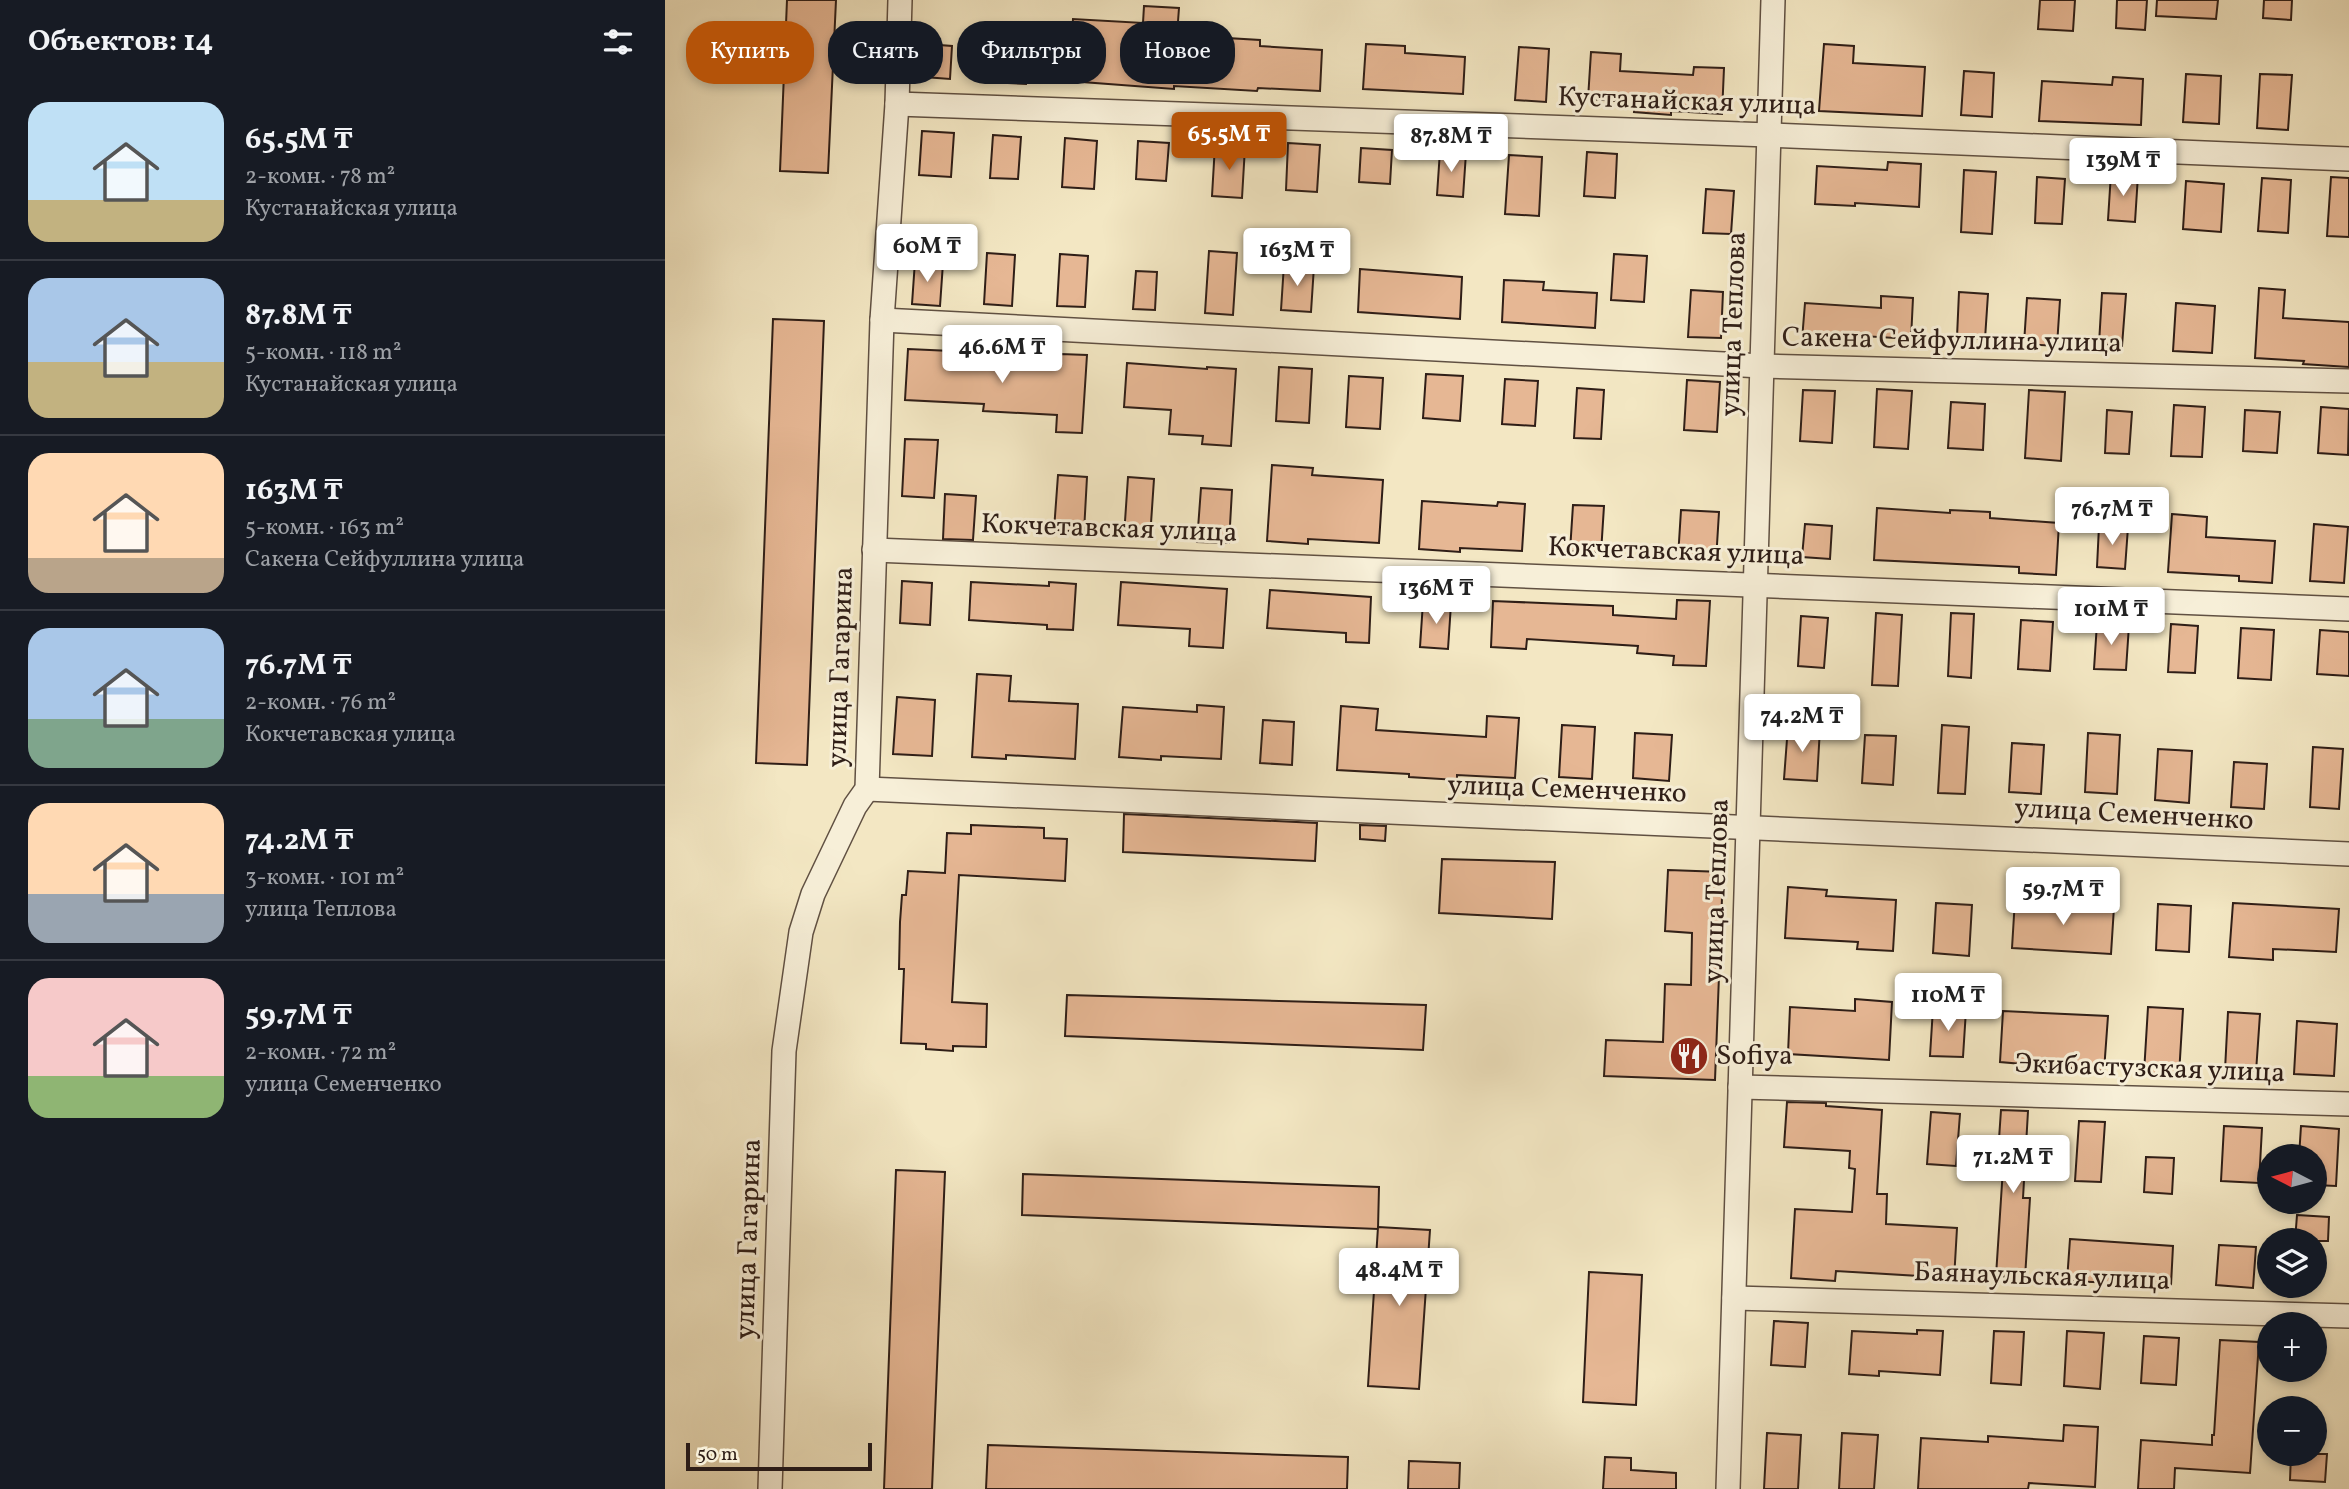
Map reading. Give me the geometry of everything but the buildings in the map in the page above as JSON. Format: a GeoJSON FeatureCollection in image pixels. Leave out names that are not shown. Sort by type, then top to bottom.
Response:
{"type":"FeatureCollection","features":[{"type":"Feature","properties":{"kind":"street","name":"улица Гагарина"},"geometry":{"type":"LineString","coordinates":[[771,1489],[784,1051],[801,932],[813,894],[855,806],[867,789],[882,320],[897,104],[900,0]]}},
{"type":"Feature","properties":{"kind":"street","name":"улица Теплова"},"geometry":{"type":"LineString","coordinates":[[1728,1489],[1773,0]]}},
{"type":"Feature","properties":{"kind":"street","name":"Кустанайская улица"},"geometry":{"type":"LineString","coordinates":[[897,104],[2349,159]]}},
{"type":"Feature","properties":{"kind":"street","name":"Сакена Сейфуллина улица"},"geometry":{"type":"LineString","coordinates":[[882,320],[1762,366],[2349,381]]}},
{"type":"Feature","properties":{"kind":"street","name":"Кокчетавская улица"},"geometry":{"type":"LineString","coordinates":[[874,550],[2349,609]]}},
{"type":"Feature","properties":{"kind":"street","name":"улица Семенченко"},"geometry":{"type":"LineString","coordinates":[[867,789],[2349,854]]}},
{"type":"Feature","properties":{"kind":"street","name":"Экибастузская улица"},"geometry":{"type":"LineString","coordinates":[[1740,1087],[2349,1104]]}},
{"type":"Feature","properties":{"kind":"street","name":"Баянаульская улица"},"geometry":{"type":"LineString","coordinates":[[1734,1298],[2349,1316]]}},
{"type":"Feature","properties":{"kind":"place","name":"Sofiya"},"geometry":{"type":"Point","coordinates":[1689,1056]}}]}
